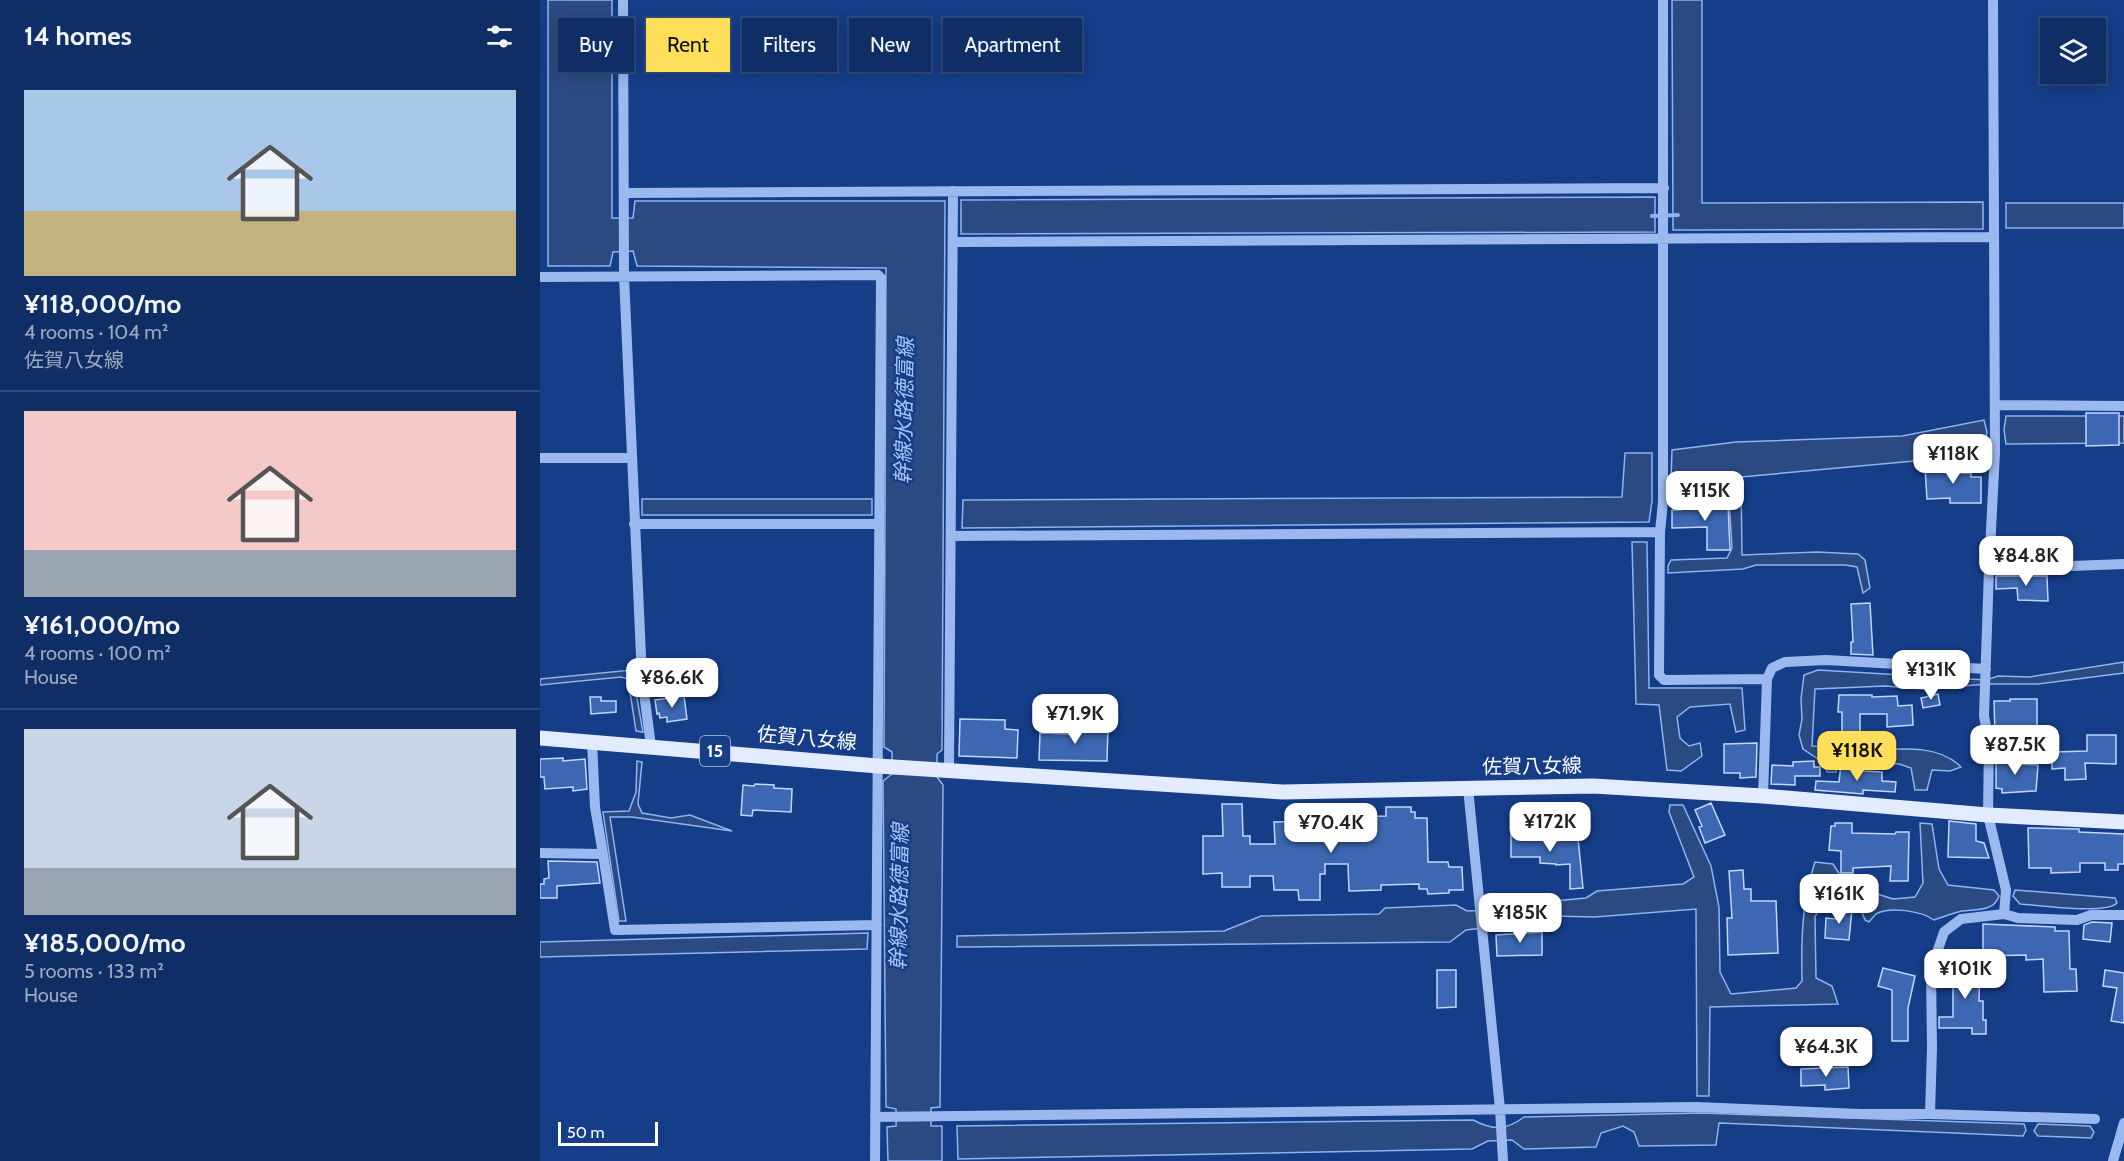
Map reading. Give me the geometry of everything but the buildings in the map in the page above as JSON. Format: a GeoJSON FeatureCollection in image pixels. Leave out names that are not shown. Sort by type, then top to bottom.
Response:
{"type":"FeatureCollection","features":[{"type":"Feature","properties":{"kind":"main road","name":"佐賀八女線"},"geometry":{"type":"LineString","coordinates":[[540,738],[884,766]]}},
{"type":"Feature","properties":{"kind":"main road","name":"15"},"geometry":{"type":"LineString","coordinates":[[884,766],[945,770]]}},
{"type":"Feature","properties":{"kind":"main road","name":"佐賀八女線"},"geometry":{"type":"LineString","coordinates":[[945,770],[1283,792],[1593,786],[1763,796],[1988,815],[2124,822]]}},
{"type":"Feature","properties":{"kind":"street"},"geometry":{"type":"LineString","coordinates":[[623,0],[624,276],[642,678],[651,746]]}},
{"type":"Feature","properties":{"kind":"street"},"geometry":{"type":"LineString","coordinates":[[1663,0],[1663,502],[1660,532],[1659,675],[1664,680],[1767,679]]}},
{"type":"Feature","properties":{"kind":"street"},"geometry":{"type":"LineString","coordinates":[[1993,0],[1995,452],[1984,716],[1989,752],[1988,815],[2006,890],[2004,914]]}},
{"type":"Feature","properties":{"kind":"street"},"geometry":{"type":"LineString","coordinates":[[624,193],[1664,188]]}},
{"type":"Feature","properties":{"kind":"street"},"geometry":{"type":"LineString","coordinates":[[945,770],[951,536],[953,191]]}},
{"type":"Feature","properties":{"kind":"street"},"geometry":{"type":"LineString","coordinates":[[953,242],[1994,237]]}},
{"type":"Feature","properties":{"kind":"street"},"geometry":{"type":"LineString","coordinates":[[540,277],[878,275],[881,278],[879,524],[884,766],[876,925],[881,1117],[875,1161]]}},
{"type":"Feature","properties":{"kind":"street"},"geometry":{"type":"LineString","coordinates":[[1995,405],[2124,406]]}},
{"type":"Feature","properties":{"kind":"street"},"geometry":{"type":"LineString","coordinates":[[540,458],[631,458]]}},
{"type":"Feature","properties":{"kind":"street"},"geometry":{"type":"LineString","coordinates":[[634,524],[879,524]]}},
{"type":"Feature","properties":{"kind":"street"},"geometry":{"type":"LineString","coordinates":[[951,536],[1660,532]]}},
{"type":"Feature","properties":{"kind":"street"},"geometry":{"type":"LineString","coordinates":[[1989,569],[2124,564]]}},
{"type":"Feature","properties":{"kind":"street"},"geometry":{"type":"LineString","coordinates":[[1763,796],[1767,679],[1772,668],[1785,662],[1879,662],[1986,678]]}},
{"type":"Feature","properties":{"kind":"street"},"geometry":{"type":"LineString","coordinates":[[592,742],[595,807],[615,930],[876,925]]}},
{"type":"Feature","properties":{"kind":"street"},"geometry":{"type":"LineString","coordinates":[[1468,788],[1503,1161]]}},
{"type":"Feature","properties":{"kind":"street"},"geometry":{"type":"LineString","coordinates":[[540,853],[603,854]]}},
{"type":"Feature","properties":{"kind":"street"},"geometry":{"type":"LineString","coordinates":[[1930,1114],[1931,970],[1944,932],[1961,919],[2004,914],[2018,918],[2077,920],[2091,915],[2124,915]]}},
{"type":"Feature","properties":{"kind":"street"},"geometry":{"type":"LineString","coordinates":[[881,1117],[1500,1114],[1697,1107],[1860,1114],[2095,1119]]}},
{"type":"Feature","properties":{"kind":"street"},"geometry":{"type":"LineString","coordinates":[[2113,1161],[2124,1123]]}},
{"type":"Feature","properties":{"kind":"water","name":"幹線水路徳富線"},"geometry":{"type":"Polygon","coordinates":[[[548,0],[612,0],[612,18],[558,18],[558,72],[612,72],[612,218],[633,218],[635,201],[945,201],[942,750],[937,754],[937,777],[943,785],[940,1107],[931,1108],[931,1126],[942,1126],[942,1161],[888,1161],[887,1127],[896,1126],[896,1109],[886,1107],[883,781],[892,774],[892,752],[884,747],[886,268],[637,266],[633,251],[613,252],[610,266],[548,266],[548,0]]]}},
{"type":"Feature","properties":{"kind":"water"},"geometry":{"type":"Polygon","coordinates":[[[1672,0],[1702,0],[1702,203],[1983,202],[1983,229],[1673,230],[1672,0]]]}},
{"type":"Feature","properties":{"kind":"water"},"geometry":{"type":"Polygon","coordinates":[[[1655,197],[1655,232],[961,234],[961,200],[1655,197]]]}},
{"type":"Feature","properties":{"kind":"water"},"geometry":{"type":"Polygon","coordinates":[[[2006,203],[2124,203],[2124,228],[2006,228],[2006,203]]]}},
{"type":"Feature","properties":{"kind":"water"},"geometry":{"type":"Polygon","coordinates":[[[2006,416],[2124,416],[2124,443],[2006,444],[2004,430],[2006,416]]]}},
{"type":"Feature","properties":{"kind":"water"},"geometry":{"type":"Polygon","coordinates":[[[1984,420],[1987,432],[1984,446],[1947,458],[1741,477],[1742,555],[1817,552],[1858,554],[1865,560],[1870,588],[1863,593],[1857,567],[1845,565],[1756,565],[1743,569],[1668,573],[1671,560],[1727,558],[1732,548],[1729,499],[1711,485],[1671,479],[1672,450],[1736,442],[1902,436],[1984,420]]]}},
{"type":"Feature","properties":{"kind":"water"},"geometry":{"type":"Polygon","coordinates":[[[1625,453],[1652,453],[1652,501],[1649,522],[962,528],[963,500],[1622,497],[1625,453]]]}},
{"type":"Feature","properties":{"kind":"water"},"geometry":{"type":"Polygon","coordinates":[[[642,499],[872,499],[872,515],[642,515],[642,499]]]}},
{"type":"Feature","properties":{"kind":"water"},"geometry":{"type":"Polygon","coordinates":[[[1632,542],[1647,542],[1649,688],[1742,688],[1745,730],[1736,732],[1730,704],[1690,707],[1677,717],[1680,738],[1689,746],[1700,743],[1702,756],[1681,771],[1667,770],[1659,705],[1636,704],[1632,542]]]}},
{"type":"Feature","properties":{"kind":"water"},"geometry":{"type":"Polygon","coordinates":[[[2124,662],[2124,673],[2038,684],[1988,684],[1923,689],[1885,686],[1815,689],[1812,746],[1849,751],[1923,750],[1950,758],[1961,767],[1950,771],[1932,770],[1927,790],[1915,790],[1911,768],[1899,764],[1838,760],[1836,772],[1827,772],[1824,763],[1803,749],[1799,735],[1804,675],[1818,670],[1986,680],[1998,676],[2029,677],[2124,662]]]}},
{"type":"Feature","properties":{"kind":"water"},"geometry":{"type":"Polygon","coordinates":[[[632,670],[643,732],[636,731],[628,679],[621,677],[540,685],[540,679],[632,670]]]}},
{"type":"Feature","properties":{"kind":"water"},"geometry":{"type":"Polygon","coordinates":[[[637,761],[642,762],[638,804],[642,813],[671,818],[690,815],[732,831],[632,817],[610,817],[626,921],[619,921],[603,812],[629,811],[636,792],[637,761]]]}},
{"type":"Feature","properties":{"kind":"water"},"geometry":{"type":"Polygon","coordinates":[[[1670,805],[1683,805],[1711,866],[1719,907],[1720,972],[1731,994],[1796,988],[1802,981],[1803,920],[1807,891],[1815,862],[1833,864],[1846,884],[1893,899],[1915,897],[1923,883],[1920,823],[1932,824],[1939,869],[1948,885],[1994,890],[1999,896],[1997,901],[1989,907],[1962,911],[1934,920],[1921,914],[1889,910],[1876,914],[1869,922],[1865,920],[1861,910],[1821,905],[1815,917],[1816,978],[1832,986],[1838,1004],[1710,1007],[1709,1096],[1697,1096],[1696,909],[1595,917],[1551,916],[1544,923],[1466,930],[1450,942],[957,947],[957,936],[1224,931],[1261,916],[1379,914],[1385,908],[1456,905],[1467,911],[1492,910],[1501,906],[1586,898],[1597,891],[1683,884],[1694,877],[1669,812],[1670,805]]]}},
{"type":"Feature","properties":{"kind":"water"},"geometry":{"type":"Polygon","coordinates":[[[2015,890],[2115,898],[2117,903],[2110,907],[2086,909],[2020,904],[2013,896],[2015,890]]]}},
{"type":"Feature","properties":{"kind":"water"},"geometry":{"type":"Polygon","coordinates":[[[868,933],[867,949],[540,957],[540,942],[868,933]]]}},
{"type":"Feature","properties":{"kind":"water"},"geometry":{"type":"Polygon","coordinates":[[[1702,1113],[2024,1124],[2026,1130],[2023,1136],[1719,1123],[1716,1145],[1639,1146],[1634,1132],[1623,1126],[1601,1133],[1596,1147],[1524,1149],[1512,1140],[1488,1141],[1472,1149],[958,1159],[957,1126],[1473,1120],[1486,1126],[1499,1128],[1511,1125],[1524,1117],[1702,1113]]]}},
{"type":"Feature","properties":{"kind":"water"},"geometry":{"type":"Polygon","coordinates":[[[2038,1124],[2090,1126],[2094,1132],[2091,1138],[2038,1136],[2034,1131],[2038,1124]]]}},
{"type":"Feature","properties":{"kind":"waterway"},"geometry":{"type":"LineString","coordinates":[[1652,216],[1678,215]]}}]}
